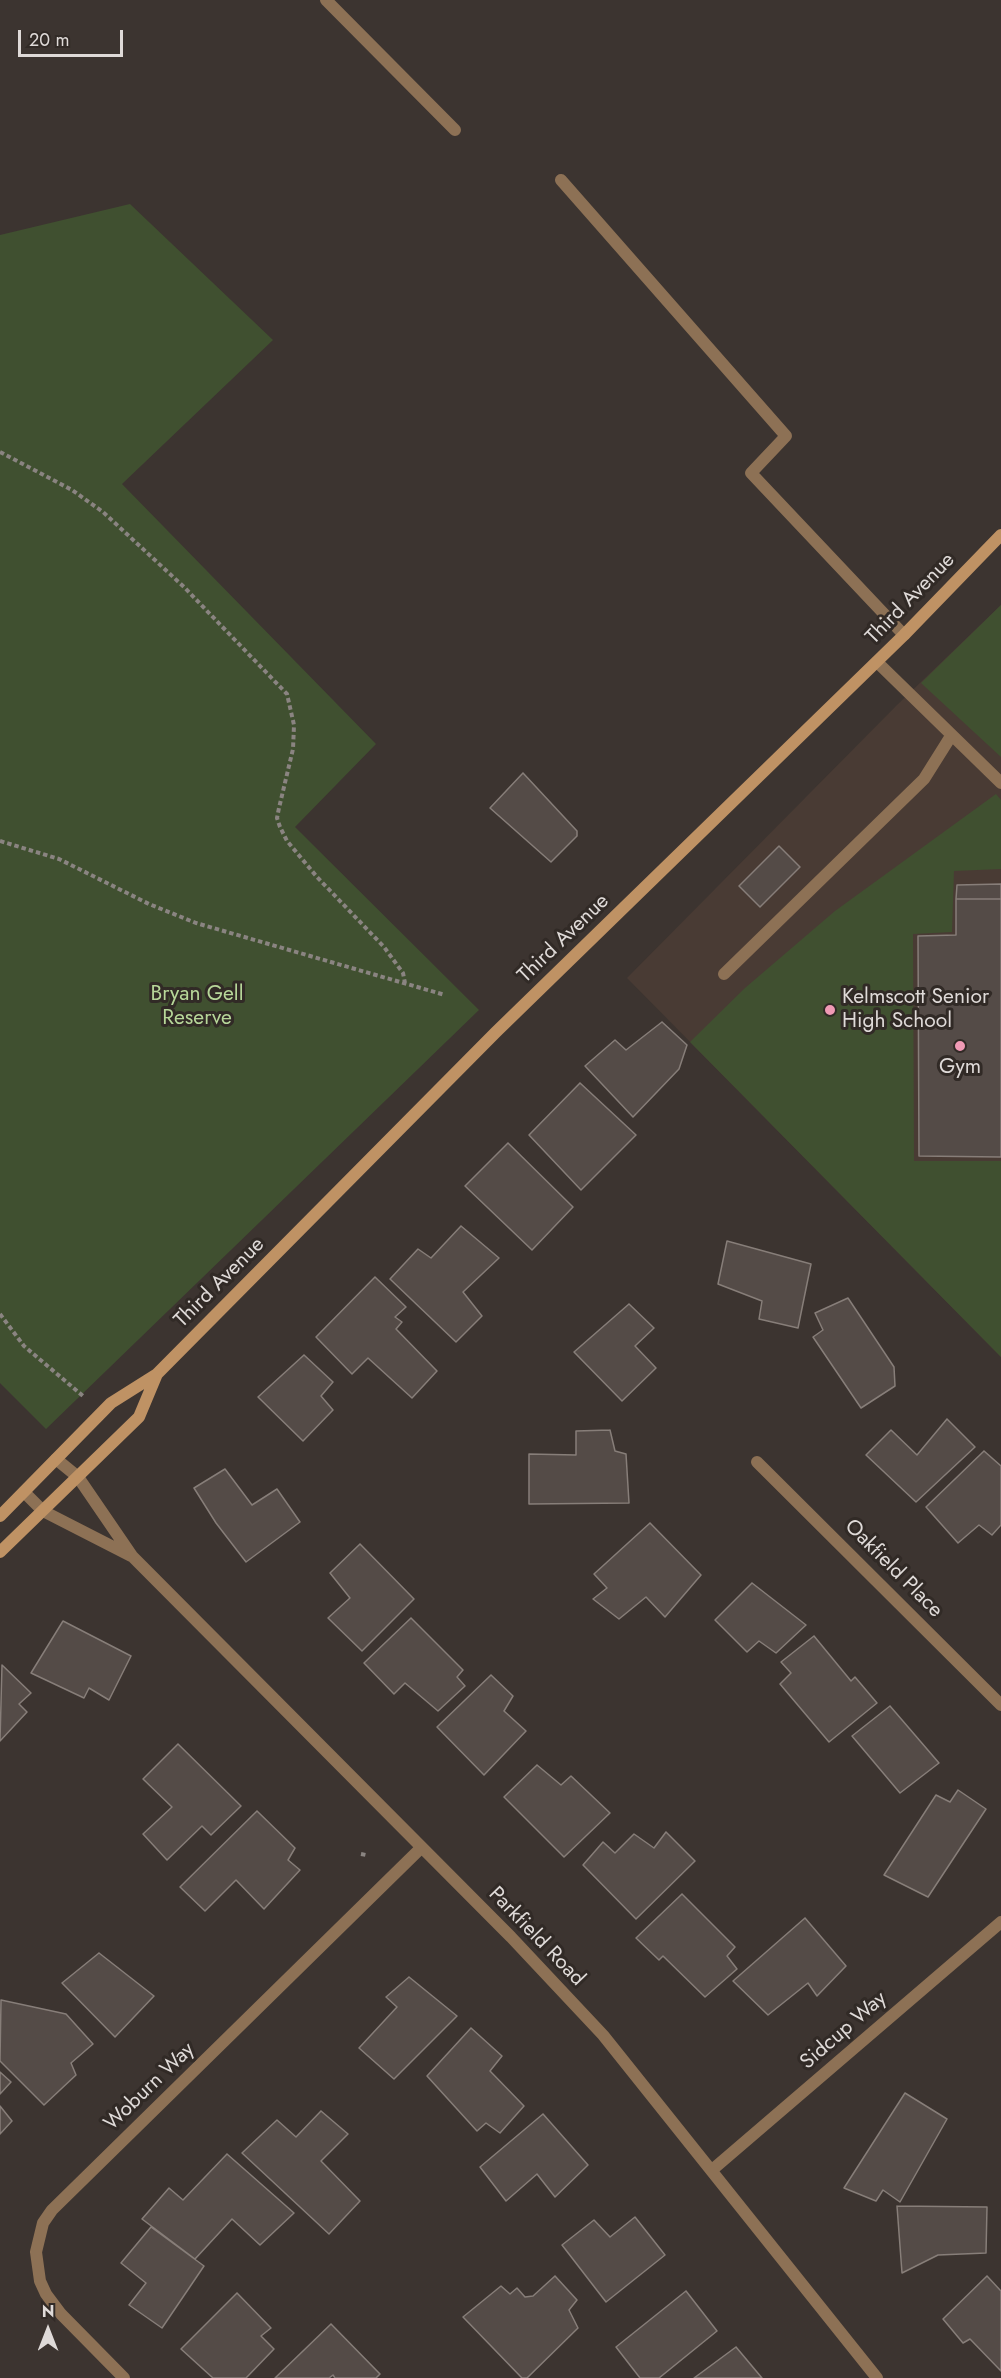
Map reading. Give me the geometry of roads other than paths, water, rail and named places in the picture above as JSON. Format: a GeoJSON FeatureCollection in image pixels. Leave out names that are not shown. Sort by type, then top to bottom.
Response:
{"type":"FeatureCollection","features":[{"type":"Feature","properties":{"kind":"main road","name":"Third Avenue"},"geometry":{"type":"LineString","coordinates":[[0,1516],[111,1402],[157,1374],[496,1032],[904,636],[1001,535]]}},
{"type":"Feature","properties":{"kind":"main road","name":"Third Avenue"},"geometry":{"type":"LineString","coordinates":[[0,1552],[139,1417],[157,1374]]}},
{"type":"Feature","properties":{"kind":"street"},"geometry":{"type":"LineString","coordinates":[[326,0],[455,130]]}},
{"type":"Feature","properties":{"kind":"street"},"geometry":{"type":"LineString","coordinates":[[561,180],[786,436],[752,473],[904,636]]}},
{"type":"Feature","properties":{"kind":"street"},"geometry":{"type":"LineString","coordinates":[[877,662],[1001,783]]}},
{"type":"Feature","properties":{"kind":"street"},"geometry":{"type":"LineString","coordinates":[[724,974],[924,779],[951,736]]}},
{"type":"Feature","properties":{"kind":"street","name":"Parkfield Road"},"geometry":{"type":"LineString","coordinates":[[56,1459],[78,1477],[132,1556],[511,1937],[603,2035],[877,2378]]}},
{"type":"Feature","properties":{"kind":"street","name":"Oakfield Place"},"geometry":{"type":"LineString","coordinates":[[758,1462],[1001,1705]]}},
{"type":"Feature","properties":{"kind":"street","name":"Parkfield Road"},"geometry":{"type":"LineString","coordinates":[[24,1492],[43,1511],[132,1556]]}},
{"type":"Feature","properties":{"kind":"street","name":"Woburn Way"},"geometry":{"type":"LineString","coordinates":[[124,2378],[61,2314],[46,2294],[40,2281],[36,2252],[43,2223],[52,2210],[421,1848]]}},
{"type":"Feature","properties":{"kind":"street","name":"Sidcup Way"},"geometry":{"type":"LineString","coordinates":[[712,2170],[1001,1922]]}},
{"type":"Feature","properties":{"kind":"place","name":"Kelmscott Senior High School"},"geometry":{"type":"Point","coordinates":[830,1010]}},
{"type":"Feature","properties":{"kind":"place","name":"Gym"},"geometry":{"type":"Point","coordinates":[960,1046]}},
{"type":"Feature","properties":{"kind":"park label","name":"Bryan Gell Reserve"},"geometry":{"type":"Point","coordinates":[197,1007]}}]}
